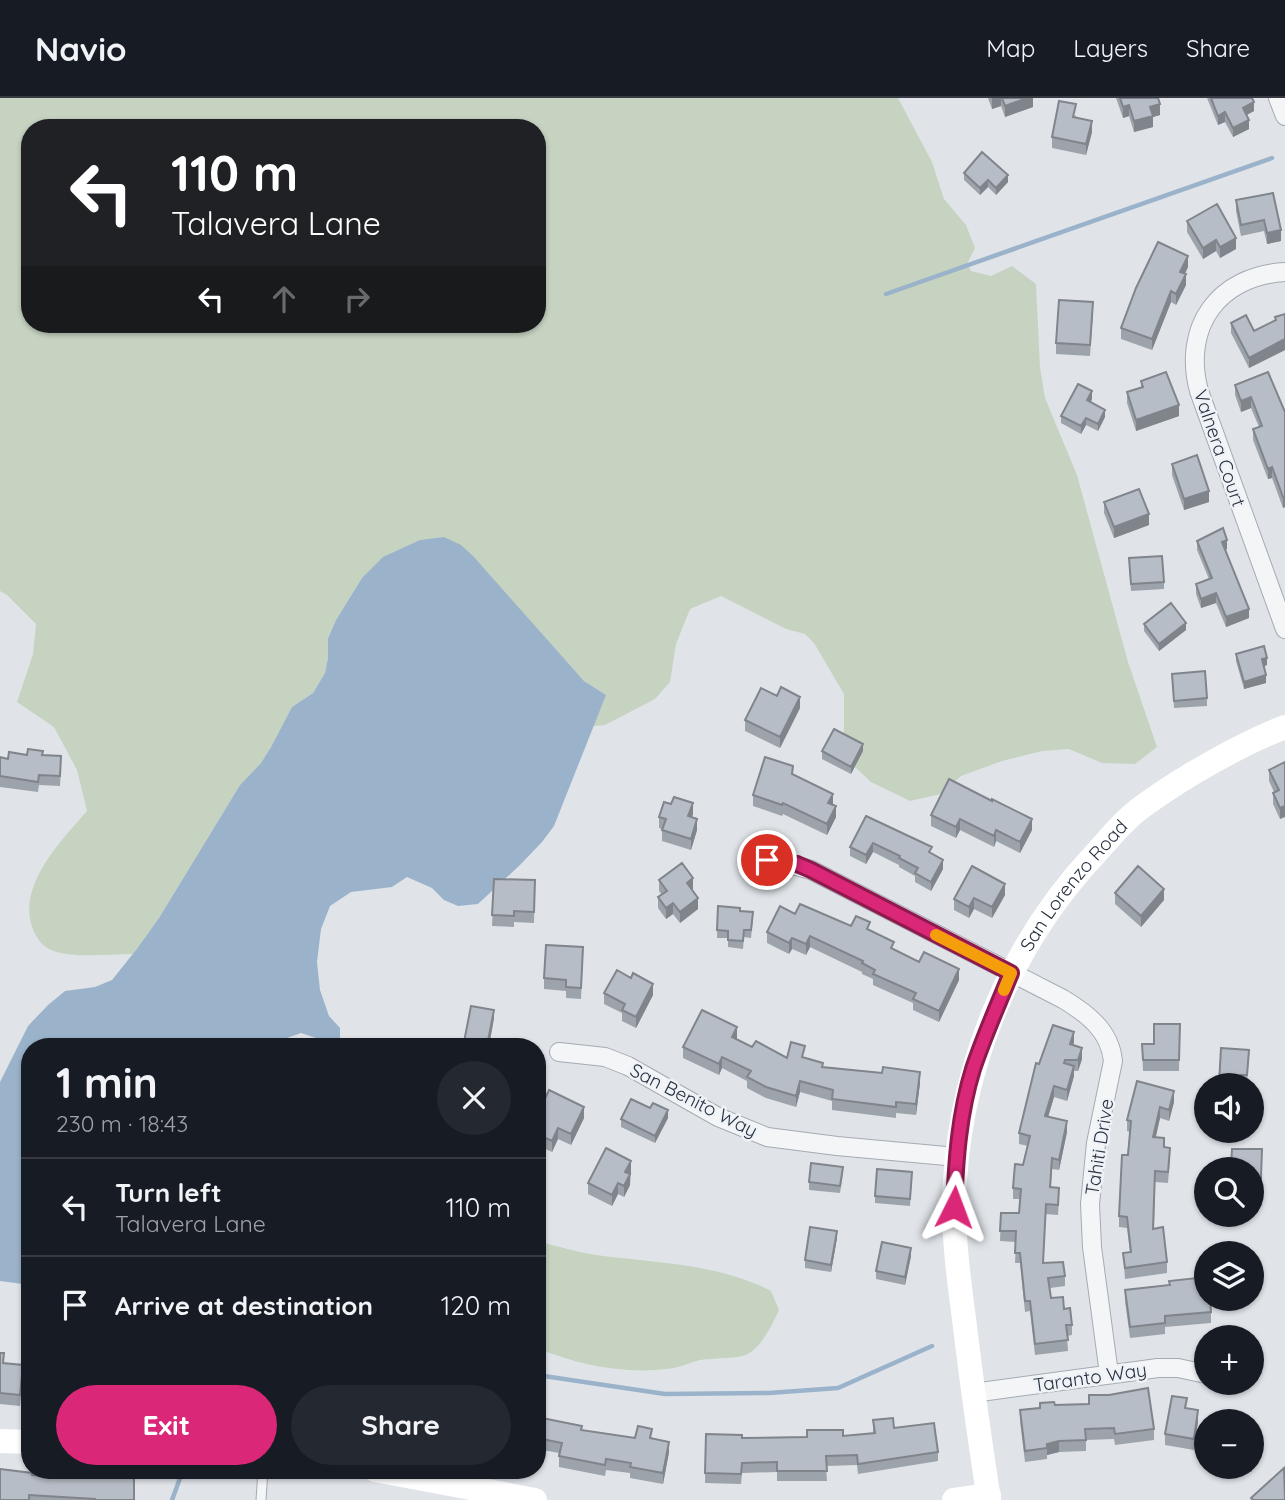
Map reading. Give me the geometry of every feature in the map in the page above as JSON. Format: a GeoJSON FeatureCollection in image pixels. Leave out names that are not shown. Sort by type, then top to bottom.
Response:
{"type":"FeatureCollection","features":[{"type":"Feature","properties":{"kind":"street"},"geometry":{"type":"LineString","coordinates":[[1278,98],[1285,116]]}},
{"type":"Feature","properties":{"kind":"street","name":"Valnera Court"},"geometry":{"type":"LineString","coordinates":[[1285,272],[1244,280],[1216,302],[1207,313],[1197,336],[1194,362],[1199,391],[1285,629]]}},
{"type":"Feature","properties":{"kind":"street","name":"San Lorenzo Road"},"geometry":{"type":"LineString","coordinates":[[989,1498],[956,1258],[954,1207],[960,1129],[973,1069],[1011,973],[1031,939],[1080,870],[1145,805],[1223,757],[1285,727]]}},
{"type":"Feature","properties":{"kind":"street","name":"Tahiti Drive"},"geometry":{"type":"LineString","coordinates":[[752,861],[782,862],[811,870],[1063,999],[1092,1018],[1105,1036],[1112,1054],[1112,1069],[1094,1155],[1090,1204],[1091,1247],[1109,1374]]}},
{"type":"Feature","properties":{"kind":"street","name":"San Benito Way"},"geometry":{"type":"LineString","coordinates":[[559,1052],[605,1057],[628,1066],[718,1117],[767,1137],[957,1157]]}},
{"type":"Feature","properties":{"kind":"street","name":"Taranto Way"},"geometry":{"type":"LineString","coordinates":[[973,1394],[1168,1368],[1194,1372]]}},
{"type":"Feature","properties":{"kind":"street"},"geometry":{"type":"LineString","coordinates":[[0,1441],[21,1442]]}},
{"type":"Feature","properties":{"kind":"street"},"geometry":{"type":"LineString","coordinates":[[416,1479],[498,1497],[535,1500]]}},
{"type":"Feature","properties":{"kind":"street"},"geometry":{"type":"LineString","coordinates":[[954,1500],[989,1498]]}},
{"type":"Feature","properties":{"kind":"lane"},"geometry":{"type":"LineString","coordinates":[[261,1500],[263,1479]]}},
{"type":"Feature","properties":{"kind":"green space"},"geometry":{"type":"Polygon","coordinates":[[[0,98],[898,98],[932,162],[944,199],[966,225],[975,248],[967,264],[971,271],[991,276],[1012,266],[1036,284],[1040,367],[1045,398],[1077,475],[1128,662],[1157,747],[1135,764],[1102,763],[1069,749],[1042,751],[1002,761],[961,776],[941,794],[910,801],[871,782],[840,753],[844,730],[844,694],[814,643],[805,634],[786,629],[721,596],[690,609],[676,644],[670,682],[655,699],[605,725],[593,726],[606,695],[584,681],[461,546],[362,578],[328,637],[325,673],[313,693],[292,707],[261,763],[240,785],[159,918],[133,954],[65,954],[49,949],[38,939],[29,915],[30,899],[43,866],[87,811],[77,770],[54,727],[17,702],[33,654],[36,624],[0,591],[0,98]]]}},
{"type":"Feature","properties":{"kind":"green space"},"geometry":{"type":"Polygon","coordinates":[[[546,1243],[589,1254],[685,1265],[729,1275],[771,1291],[779,1310],[763,1340],[744,1356],[700,1360],[656,1370],[604,1367],[570,1360],[546,1351],[546,1243]]]}},
{"type":"Feature","properties":{"kind":"water"},"geometry":{"type":"Polygon","coordinates":[[[444,537],[461,545],[584,681],[606,695],[554,826],[542,842],[478,904],[458,906],[444,900],[432,888],[407,877],[392,887],[351,892],[330,906],[321,929],[317,962],[320,990],[329,1016],[340,1028],[340,1038],[316,1038],[301,1033],[287,1038],[22,1038],[28,1026],[65,991],[95,987],[112,980],[136,950],[159,918],[240,785],[261,763],[292,707],[313,693],[325,673],[328,638],[362,578],[383,557],[420,540],[444,537]]]}},
{"type":"Feature","properties":{"kind":"water"},"geometry":{"type":"Polygon","coordinates":[[[21,1040],[21,1284],[0,1281],[0,1082],[21,1040]]]}},
{"type":"Feature","properties":{"kind":"building"},"geometry":{"type":"Polygon","coordinates":[[[1002,98],[1027,98],[1005,106],[1002,98]]]}},
{"type":"Feature","properties":{"kind":"building"},"geometry":{"type":"Polygon","coordinates":[[[1120,98],[1158,98],[1160,104],[1150,107],[1153,116],[1134,121],[1129,105],[1123,107],[1120,98]]]}},
{"type":"Feature","properties":{"kind":"building"},"geometry":{"type":"Polygon","coordinates":[[[1211,98],[1252,98],[1254,102],[1243,108],[1249,120],[1233,128],[1225,112],[1218,116],[1211,98]]]}},
{"type":"Feature","properties":{"kind":"building"},"geometry":{"type":"Polygon","coordinates":[[[1059,101],[1076,104],[1073,117],[1092,121],[1086,144],[1052,137],[1059,101]]]}},
{"type":"Feature","properties":{"kind":"building"},"geometry":{"type":"Polygon","coordinates":[[[982,152],[1008,175],[996,188],[988,180],[980,188],[964,173],[982,152]]]}},
{"type":"Feature","properties":{"kind":"building"},"geometry":{"type":"Polygon","coordinates":[[[1273,193],[1281,230],[1267,233],[1264,220],[1241,225],[1236,200],[1273,193]]]}},
{"type":"Feature","properties":{"kind":"building"},"geometry":{"type":"Polygon","coordinates":[[[1217,204],[1236,238],[1220,247],[1216,240],[1203,248],[1187,221],[1217,204]]]}},
{"type":"Feature","properties":{"kind":"building"},"geometry":{"type":"Polygon","coordinates":[[[1158,242],[1188,256],[1180,272],[1186,274],[1176,294],[1171,291],[1152,339],[1121,328],[1158,242]]]}},
{"type":"Feature","properties":{"kind":"building"},"geometry":{"type":"Polygon","coordinates":[[[1059,300],[1093,302],[1090,345],[1056,343],[1059,300]]]}},
{"type":"Feature","properties":{"kind":"building"},"geometry":{"type":"Polygon","coordinates":[[[1285,314],[1285,339],[1249,358],[1231,323],[1246,315],[1254,331],[1276,320],[1275,317],[1285,314]]]}},
{"type":"Feature","properties":{"kind":"building"},"geometry":{"type":"Polygon","coordinates":[[[1166,372],[1179,405],[1136,420],[1127,392],[1143,387],[1141,381],[1166,372]]]}},
{"type":"Feature","properties":{"kind":"building"},"geometry":{"type":"Polygon","coordinates":[[[1268,372],[1285,412],[1285,497],[1272,467],[1268,469],[1253,429],[1262,426],[1251,397],[1241,401],[1235,385],[1268,372]]]}},
{"type":"Feature","properties":{"kind":"building"},"geometry":{"type":"Polygon","coordinates":[[[1078,384],[1092,391],[1087,400],[1105,410],[1098,424],[1086,418],[1081,426],[1061,416],[1078,384]]]}},
{"type":"Feature","properties":{"kind":"building"},"geometry":{"type":"Polygon","coordinates":[[[1197,455],[1209,491],[1184,499],[1172,464],[1197,455]]]}},
{"type":"Feature","properties":{"kind":"building"},"geometry":{"type":"Polygon","coordinates":[[[1139,489],[1149,514],[1114,527],[1104,502],[1139,489]]]}},
{"type":"Feature","properties":{"kind":"building"},"geometry":{"type":"Polygon","coordinates":[[[1223,528],[1227,540],[1222,542],[1249,609],[1226,617],[1216,593],[1201,599],[1196,584],[1212,578],[1197,541],[1223,528]]]}},
{"type":"Feature","properties":{"kind":"building"},"geometry":{"type":"Polygon","coordinates":[[[1162,556],[1164,582],[1131,584],[1129,558],[1162,556]]]}},
{"type":"Feature","properties":{"kind":"building"},"geometry":{"type":"Polygon","coordinates":[[[1171,603],[1186,623],[1159,644],[1144,624],[1171,603]]]}},
{"type":"Feature","properties":{"kind":"building"},"geometry":{"type":"Polygon","coordinates":[[[1264,646],[1267,658],[1262,659],[1266,675],[1244,682],[1236,654],[1264,646]]]}},
{"type":"Feature","properties":{"kind":"building"},"geometry":{"type":"Polygon","coordinates":[[[1205,671],[1207,698],[1174,701],[1172,674],[1205,671]]]}},
{"type":"Feature","properties":{"kind":"building"},"geometry":{"type":"Polygon","coordinates":[[[781,687],[800,697],[780,737],[745,720],[761,688],[777,696],[781,687]]]}},
{"type":"Feature","properties":{"kind":"building"},"geometry":{"type":"Polygon","coordinates":[[[834,729],[863,744],[851,767],[822,751],[834,729]]]}},
{"type":"Feature","properties":{"kind":"building"},"geometry":{"type":"Polygon","coordinates":[[[28,749],[43,751],[42,755],[61,756],[60,776],[39,775],[38,782],[0,776],[0,757],[8,759],[9,752],[27,755],[28,749]]]}},
{"type":"Feature","properties":{"kind":"building"},"geometry":{"type":"Polygon","coordinates":[[[765,757],[793,766],[792,774],[833,794],[828,803],[836,806],[827,824],[783,803],[782,805],[753,795],[765,757]]]}},
{"type":"Feature","properties":{"kind":"building"},"geometry":{"type":"Polygon","coordinates":[[[1285,762],[1285,806],[1280,808],[1273,793],[1279,790],[1269,770],[1285,762]]]}},
{"type":"Feature","properties":{"kind":"building"},"geometry":{"type":"Polygon","coordinates":[[[949,779],[1032,819],[1020,842],[996,830],[994,836],[960,819],[956,827],[931,815],[949,779]]]}},
{"type":"Feature","properties":{"kind":"building"},"geometry":{"type":"Polygon","coordinates":[[[674,797],[693,803],[688,816],[697,819],[691,839],[662,830],[666,819],[659,817],[664,802],[671,804],[674,797]]]}},
{"type":"Feature","properties":{"kind":"building"},"geometry":{"type":"Polygon","coordinates":[[[866,816],[932,847],[929,852],[943,860],[931,882],[915,873],[918,868],[873,843],[866,855],[850,847],[866,816]]]}},
{"type":"Feature","properties":{"kind":"building"},"geometry":{"type":"Polygon","coordinates":[[[682,863],[693,878],[687,883],[698,898],[680,912],[673,903],[666,908],[658,897],[667,891],[659,880],[682,863]]]}},
{"type":"Feature","properties":{"kind":"building"},"geometry":{"type":"Polygon","coordinates":[[[972,866],[1005,884],[992,907],[974,898],[969,907],[954,899],[972,866]]]}},
{"type":"Feature","properties":{"kind":"building"},"geometry":{"type":"Polygon","coordinates":[[[1138,866],[1164,889],[1141,916],[1115,893],[1138,866]]]}},
{"type":"Feature","properties":{"kind":"building"},"geometry":{"type":"Polygon","coordinates":[[[494,879],[535,880],[534,912],[514,911],[514,916],[492,915],[494,879]]]}},
{"type":"Feature","properties":{"kind":"building"},"geometry":{"type":"Polygon","coordinates":[[[800,904],[851,926],[856,916],[870,922],[867,929],[894,942],[891,948],[919,962],[924,952],[959,969],[939,1011],[913,999],[916,993],[873,974],[875,970],[862,963],[863,961],[810,936],[806,944],[792,938],[789,943],[767,932],[780,906],[795,914],[800,904]]]}},
{"type":"Feature","properties":{"kind":"building"},"geometry":{"type":"Polygon","coordinates":[[[718,906],[753,912],[751,930],[744,930],[743,941],[728,940],[728,931],[717,930],[718,906]]]}},
{"type":"Feature","properties":{"kind":"building"},"geometry":{"type":"Polygon","coordinates":[[[546,945],[583,947],[581,988],[566,987],[566,980],[544,978],[546,945]]]}},
{"type":"Feature","properties":{"kind":"building"},"geometry":{"type":"Polygon","coordinates":[[[617,970],[631,978],[633,973],[653,984],[636,1017],[622,1010],[625,1004],[604,993],[617,970]]]}},
{"type":"Feature","properties":{"kind":"building"},"geometry":{"type":"Polygon","coordinates":[[[471,1006],[494,1010],[489,1038],[465,1038],[471,1006]]]}},
{"type":"Feature","properties":{"kind":"building"},"geometry":{"type":"Polygon","coordinates":[[[702,1010],[737,1027],[732,1037],[752,1047],[756,1041],[787,1058],[791,1042],[805,1046],[802,1057],[823,1063],[822,1067],[882,1073],[883,1067],[920,1072],[916,1104],[896,1102],[896,1107],[832,1099],[833,1090],[800,1081],[796,1096],[766,1087],[747,1077],[751,1071],[722,1057],[719,1064],[683,1047],[702,1010]]]}},
{"type":"Feature","properties":{"kind":"building"},"geometry":{"type":"Polygon","coordinates":[[[1154,1024],[1180,1024],[1179,1060],[1143,1060],[1142,1044],[1154,1044],[1154,1024]]]}},
{"type":"Feature","properties":{"kind":"building"},"geometry":{"type":"Polygon","coordinates":[[[1053,1025],[1074,1032],[1070,1044],[1082,1048],[1078,1060],[1065,1060],[1064,1063],[1074,1066],[1067,1090],[1054,1086],[1045,1116],[1067,1121],[1059,1160],[1052,1158],[1050,1187],[1059,1188],[1058,1205],[1046,1204],[1043,1263],[1063,1262],[1065,1276],[1048,1278],[1051,1298],[1063,1297],[1064,1309],[1070,1308],[1072,1325],[1066,1325],[1068,1340],[1035,1344],[1030,1301],[1025,1301],[1020,1253],[1015,1253],[1016,1231],[1000,1231],[1001,1213],[1019,1213],[1021,1189],[1013,1188],[1015,1164],[1023,1165],[1030,1136],[1019,1133],[1036,1063],[1039,1064],[1053,1025]]]}},
{"type":"Feature","properties":{"kind":"building"},"geometry":{"type":"Polygon","coordinates":[[[1221,1048],[1249,1050],[1247,1073],[1220,1073],[1221,1048]]]}},
{"type":"Feature","properties":{"kind":"building"},"geometry":{"type":"Polygon","coordinates":[[[1137,1081],[1174,1091],[1169,1110],[1160,1107],[1153,1137],[1164,1138],[1164,1147],[1170,1148],[1168,1172],[1155,1171],[1153,1229],[1163,1227],[1167,1262],[1125,1268],[1123,1253],[1131,1252],[1127,1217],[1119,1216],[1122,1155],[1128,1155],[1131,1121],[1127,1120],[1137,1081]]]}},
{"type":"Feature","properties":{"kind":"building"},"geometry":{"type":"Polygon","coordinates":[[[549,1090],[584,1107],[571,1134],[558,1128],[552,1141],[546,1138],[546,1096],[549,1090]]]}},
{"type":"Feature","properties":{"kind":"building"},"geometry":{"type":"Polygon","coordinates":[[[631,1099],[650,1108],[653,1103],[668,1110],[655,1136],[621,1119],[631,1099]]]}},
{"type":"Feature","properties":{"kind":"building"},"geometry":{"type":"Polygon","coordinates":[[[606,1148],[631,1161],[625,1172],[630,1174],[624,1186],[618,1183],[612,1195],[588,1183],[606,1148]]]}},
{"type":"Feature","properties":{"kind":"building"},"geometry":{"type":"Polygon","coordinates":[[[1232,1149],[1262,1149],[1262,1157],[1232,1157],[1232,1149]]]}},
{"type":"Feature","properties":{"kind":"building"},"geometry":{"type":"Polygon","coordinates":[[[811,1163],[843,1167],[840,1186],[809,1182],[811,1163]]]}},
{"type":"Feature","properties":{"kind":"building"},"geometry":{"type":"Polygon","coordinates":[[[877,1169],[912,1172],[910,1199],[875,1196],[877,1169]]]}},
{"type":"Feature","properties":{"kind":"building"},"geometry":{"type":"Polygon","coordinates":[[[810,1227],[837,1231],[831,1265],[805,1260],[810,1227]]]}},
{"type":"Feature","properties":{"kind":"building"},"geometry":{"type":"Polygon","coordinates":[[[882,1242],[911,1248],[905,1277],[876,1271],[882,1242]]]}},
{"type":"Feature","properties":{"kind":"building"},"geometry":{"type":"Polygon","coordinates":[[[1194,1278],[1194,1311],[1211,1312],[1165,1316],[1165,1323],[1130,1327],[1125,1290],[1170,1285],[1169,1281],[1194,1278]]]}},
{"type":"Feature","properties":{"kind":"building"},"geometry":{"type":"Polygon","coordinates":[[[0,1353],[4,1353],[3,1363],[21,1365],[20,1395],[0,1393],[0,1353]]]}},
{"type":"Feature","properties":{"kind":"building"},"geometry":{"type":"Polygon","coordinates":[[[1148,1388],[1154,1429],[1115,1434],[1114,1428],[1085,1429],[1086,1440],[1059,1441],[1047,1444],[1047,1448],[1025,1451],[1020,1410],[1040,1408],[1040,1403],[1089,1404],[1089,1395],[1109,1395],[1148,1388]]]}},
{"type":"Feature","properties":{"kind":"building"},"geometry":{"type":"Polygon","coordinates":[[[1172,1396],[1187,1398],[1185,1408],[1194,1409],[1194,1439],[1165,1434],[1172,1396]]]}},
{"type":"Feature","properties":{"kind":"building"},"geometry":{"type":"Polygon","coordinates":[[[893,1418],[894,1428],[934,1423],[938,1452],[858,1464],[857,1455],[826,1456],[827,1471],[777,1471],[777,1462],[742,1463],[741,1474],[705,1473],[706,1434],[742,1435],[742,1438],[807,1437],[807,1430],[843,1430],[843,1436],[875,1433],[873,1420],[893,1418]]]}},
{"type":"Feature","properties":{"kind":"building"},"geometry":{"type":"Polygon","coordinates":[[[546,1419],[582,1426],[581,1430],[635,1438],[638,1426],[652,1429],[650,1438],[669,1442],[663,1473],[630,1467],[631,1463],[606,1459],[605,1465],[559,1456],[562,1443],[546,1440],[546,1419]]]}},
{"type":"Feature","properties":{"kind":"building"},"geometry":{"type":"Polygon","coordinates":[[[1284,1468],[1285,1500],[1251,1498],[1284,1468]]]}},
{"type":"Feature","properties":{"kind":"building"},"geometry":{"type":"Polygon","coordinates":[[[0,1469],[21,1472],[21,1479],[134,1479],[134,1500],[29,1495],[29,1500],[0,1500],[0,1469]]]}},
{"type":"Feature","properties":{"kind":"waterway"},"geometry":{"type":"LineString","coordinates":[[886,294],[1272,158]]}},
{"type":"Feature","properties":{"kind":"waterway"},"geometry":{"type":"LineString","coordinates":[[546,1376],[665,1394],[769,1393],[838,1388],[932,1346]]}},
{"type":"Feature","properties":{"kind":"waterway"},"geometry":{"type":"LineString","coordinates":[[172,1500],[180,1479]]}},
{"type":"Feature","properties":{"kind":"slow traffic"},"geometry":{"type":"LineString","coordinates":[[936,935],[1011,973],[1004,990]]}},
{"type":"Feature","properties":{"kind":"route"},"geometry":{"type":"LineString","coordinates":[[767,860],[797,864],[811,870],[1011,973],[973,1069],[960,1129],[954,1207]]}}]}
